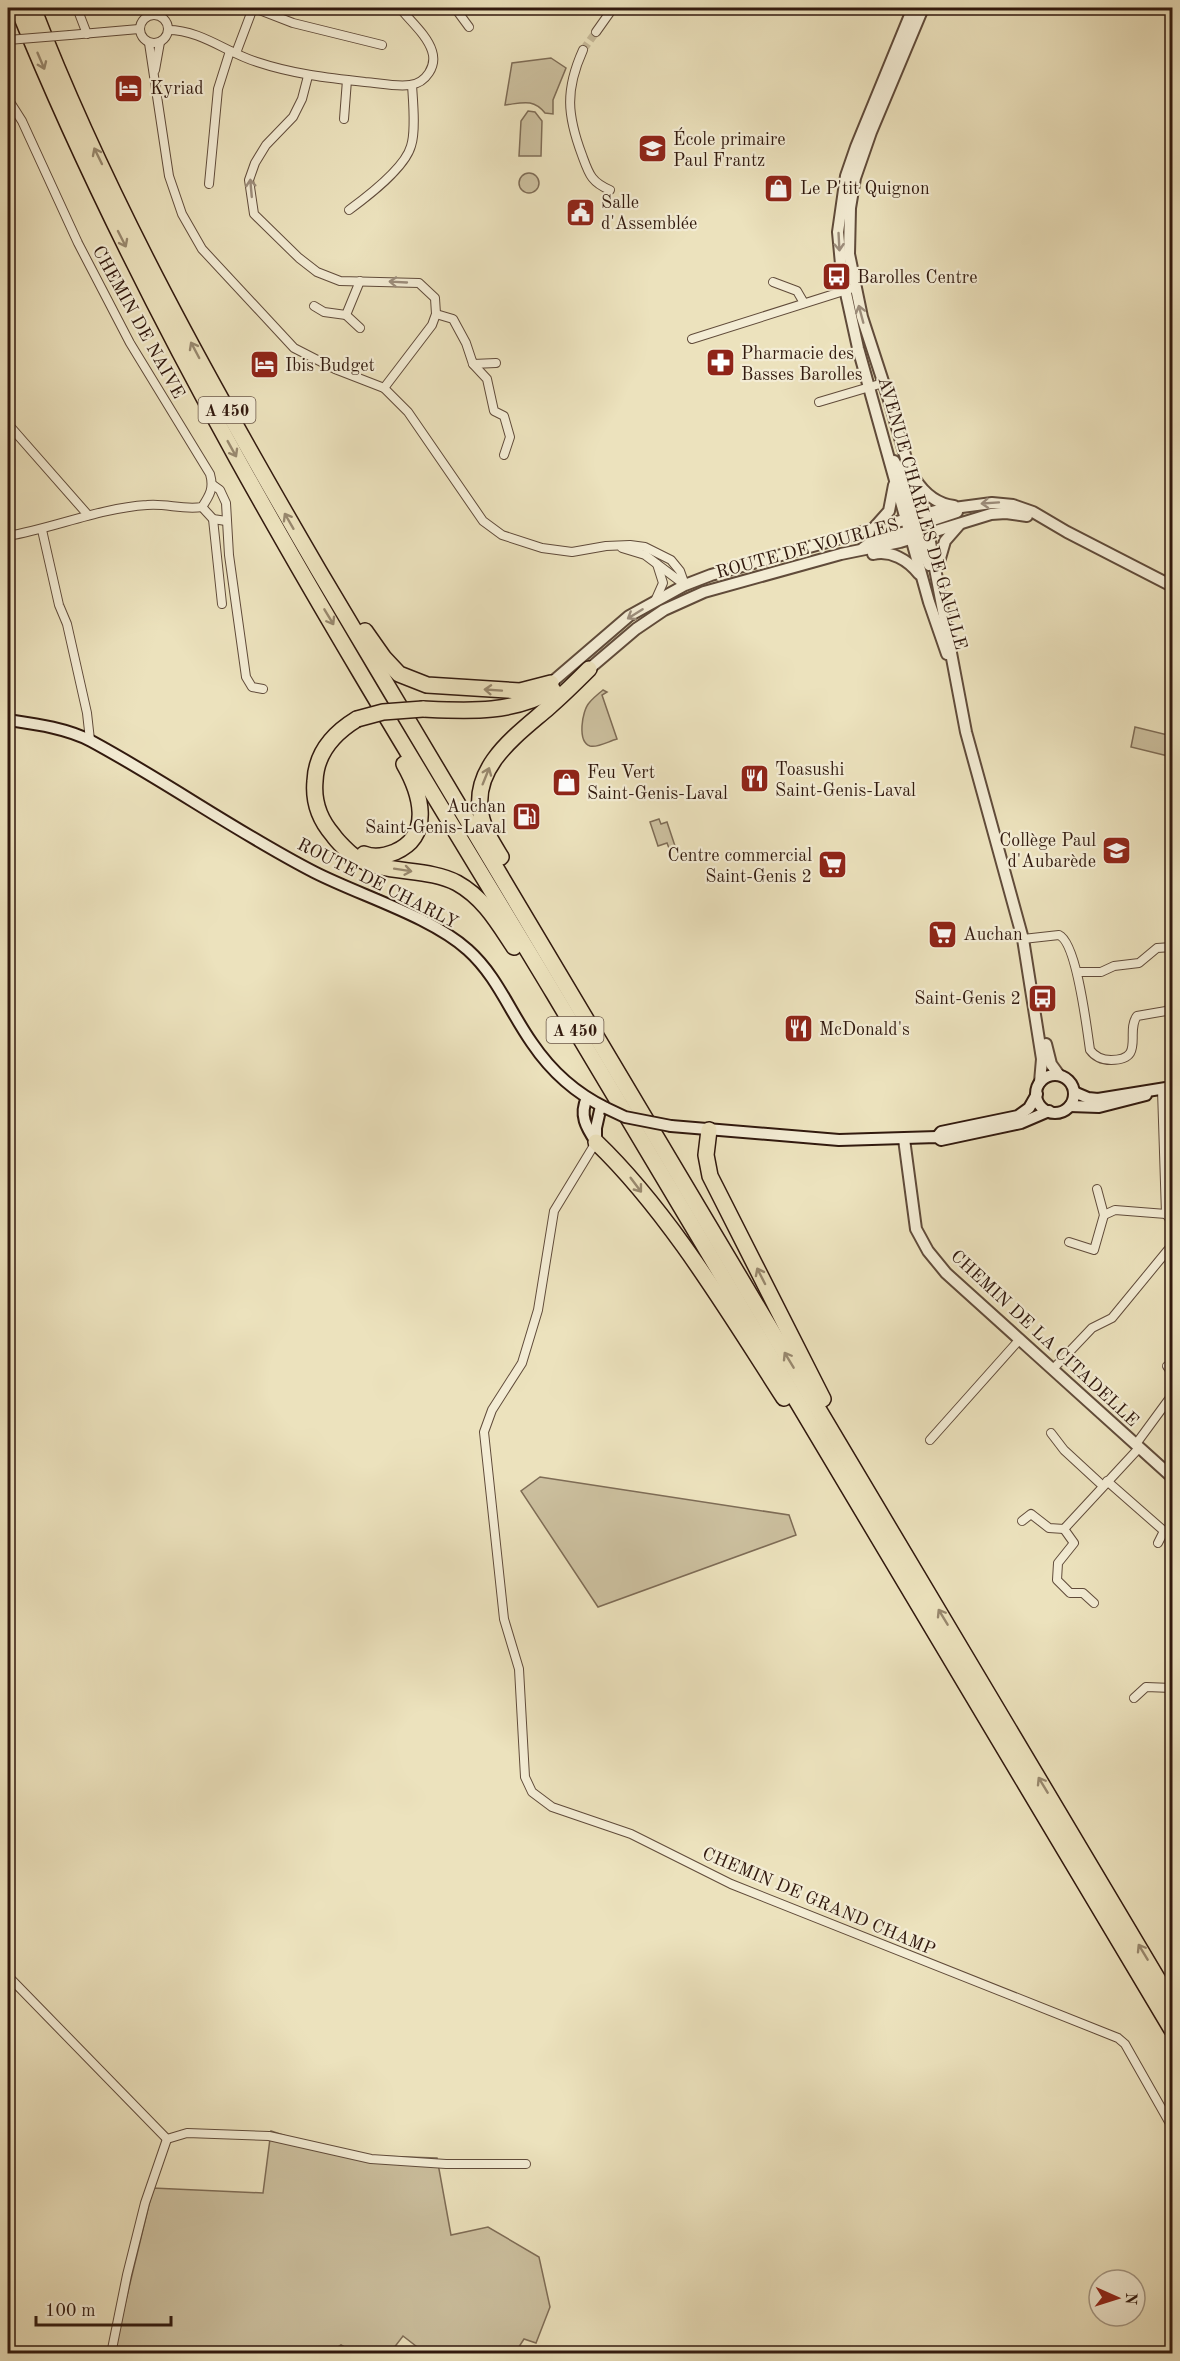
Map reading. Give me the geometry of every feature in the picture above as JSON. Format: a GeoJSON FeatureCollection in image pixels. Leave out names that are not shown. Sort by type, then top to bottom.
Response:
{"type":"FeatureCollection","features":[{"type":"Feature","properties":{"kind":"highway","name":"A 450"},"geometry":{"type":"LineString","coordinates":[[18,8],[96,188],[174,345],[255,491],[1173,2030]]}},
{"type":"Feature","properties":{"kind":"highway","name":"A 450"},"geometry":{"type":"LineString","coordinates":[[33,8],[88,136],[154,273],[251,455],[1173,2002]]}},
{"type":"Feature","properties":{"kind":"highway"},"geometry":{"type":"LineString","coordinates":[[319,571],[332,580],[384,658],[399,674],[427,685],[505,691],[548,688]]}},
{"type":"Feature","properties":{"kind":"highway"},"geometry":{"type":"LineString","coordinates":[[371,688],[368,698],[412,777],[418,792],[421,818],[418,829],[408,845],[391,854],[369,856],[350,850],[338,842],[320,818],[315,803],[315,773],[326,747],[335,735],[357,719],[383,712],[423,709],[489,710],[511,707],[589,669]]}},
{"type":"Feature","properties":{"kind":"highway"},"geometry":{"type":"LineString","coordinates":[[539,940],[538,925],[485,828],[481,815],[482,786],[486,771],[497,755],[589,669]]}},
{"type":"Feature","properties":{"kind":"highway"},"geometry":{"type":"LineString","coordinates":[[350,850],[354,857],[370,863],[441,877],[470,891],[493,915],[546,996],[559,1002]]}},
{"type":"Feature","properties":{"kind":"highway"},"geometry":{"type":"LineString","coordinates":[[709,1130],[706,1155],[710,1176],[832,1417],[832,1432]]}},
{"type":"Feature","properties":{"kind":"highway"},"geometry":{"type":"LineString","coordinates":[[597,1142],[633,1180],[680,1244],[751,1348],[819,1455],[831,1459]]}},
{"type":"Feature","properties":{"kind":"street"},"geometry":{"type":"LineString","coordinates":[[77,8],[87,34]]}},
{"type":"Feature","properties":{"kind":"street"},"geometry":{"type":"LineString","coordinates":[[143,8],[145,18]]}},
{"type":"Feature","properties":{"kind":"street"},"geometry":{"type":"LineString","coordinates":[[209,184],[218,89],[254,8],[293,23],[382,45]]}},
{"type":"Feature","properties":{"kind":"street"},"geometry":{"type":"LineString","coordinates":[[455,8],[469,27]]}},
{"type":"Feature","properties":{"kind":"street"},"geometry":{"type":"LineString","coordinates":[[596,32],[613,8]]}},
{"type":"Feature","properties":{"kind":"street","name":"AVENUE CHARLES DE GAULLE"},"geometry":{"type":"LineString","coordinates":[[891,70],[913,8]]}},
{"type":"Feature","properties":{"kind":"street","name":"AVENUE CHARLES DE GAULLE"},"geometry":{"type":"LineString","coordinates":[[916,527],[894,476],[869,387],[838,232],[842,196],[856,147],[891,70],[923,8]]}},
{"type":"Feature","properties":{"kind":"street"},"geometry":{"type":"LineString","coordinates":[[168,30],[184,30],[254,62],[308,76],[412,85],[421,81],[429,73],[433,56],[429,44],[402,9]]}},
{"type":"Feature","properties":{"kind":"street"},"geometry":{"type":"LineString","coordinates":[[149,43],[160,42],[168,30],[165,21],[156,11],[145,18],[139,29],[142,37],[149,43],[169,176],[182,214],[202,249],[294,348],[335,369],[384,388],[408,412],[483,521],[502,535],[542,548],[572,552],[630,544],[645,547],[671,560],[680,571],[685,585],[678,600],[664,610]]}},
{"type":"Feature","properties":{"kind":"street"},"geometry":{"type":"LineString","coordinates":[[8,40],[139,29]]}},
{"type":"Feature","properties":{"kind":"street"},"geometry":{"type":"LineString","coordinates":[[154,77],[160,42]]}},
{"type":"Feature","properties":{"kind":"street"},"geometry":{"type":"LineString","coordinates":[[583,50],[570,91],[572,128],[588,173],[596,184],[610,190]]}},
{"type":"Feature","properties":{"kind":"street"},"geometry":{"type":"LineString","coordinates":[[308,76],[294,117],[266,145],[255,163],[249,180],[254,214],[299,258],[317,272],[340,281],[419,283],[435,298],[436,314],[426,334],[384,388]]}},
{"type":"Feature","properties":{"kind":"street"},"geometry":{"type":"LineString","coordinates":[[344,119],[347,80]]}},
{"type":"Feature","properties":{"kind":"street"},"geometry":{"type":"LineString","coordinates":[[350,210],[407,157],[412,144],[412,85]]}},
{"type":"Feature","properties":{"kind":"street","name":"CHEMIN DE NAIVE"},"geometry":{"type":"LineString","coordinates":[[8,99],[22,121],[78,243],[130,343],[210,474],[213,485],[220,490],[226,503],[226,521],[246,676],[252,687],[263,689]]}},
{"type":"Feature","properties":{"kind":"street"},"geometry":{"type":"LineString","coordinates":[[346,315],[360,281]]}},
{"type":"Feature","properties":{"kind":"street"},"geometry":{"type":"LineString","coordinates":[[773,282],[797,291],[804,303]]}},
{"type":"Feature","properties":{"kind":"street"},"geometry":{"type":"LineString","coordinates":[[692,339],[849,289]]}},
{"type":"Feature","properties":{"kind":"street","name":"AVENUE CHARLES DE GAULLE"},"geometry":{"type":"LineString","coordinates":[[849,289],[883,383],[909,471],[923,579],[956,683]]}},
{"type":"Feature","properties":{"kind":"street"},"geometry":{"type":"LineString","coordinates":[[314,306],[324,312],[346,315],[360,328]]}},
{"type":"Feature","properties":{"kind":"street"},"geometry":{"type":"LineString","coordinates":[[436,314],[453,319],[466,343],[473,364],[487,379],[494,411],[504,416],[510,437],[504,455]]}},
{"type":"Feature","properties":{"kind":"street"},"geometry":{"type":"LineString","coordinates":[[473,364],[496,363]]}},
{"type":"Feature","properties":{"kind":"street"},"geometry":{"type":"LineString","coordinates":[[819,402],[883,383]]}},
{"type":"Feature","properties":{"kind":"street"},"geometry":{"type":"LineString","coordinates":[[8,424],[88,516]]}},
{"type":"Feature","properties":{"kind":"street"},"geometry":{"type":"LineString","coordinates":[[888,450],[902,474],[928,563],[939,581]]}},
{"type":"Feature","properties":{"kind":"street"},"geometry":{"type":"LineString","coordinates":[[909,471],[920,487],[933,499],[947,505],[964,506]]}},
{"type":"Feature","properties":{"kind":"street"},"geometry":{"type":"LineString","coordinates":[[871,531],[882,520],[891,505],[894,476]]}},
{"type":"Feature","properties":{"kind":"street"},"geometry":{"type":"LineString","coordinates":[[8,536],[148,504],[186,510],[202,507],[210,496],[213,485]]}},
{"type":"Feature","properties":{"kind":"street","name":"ROUTE DE VOURLES"},"geometry":{"type":"LineString","coordinates":[[964,506],[1003,503],[1033,512],[1173,586]]}},
{"type":"Feature","properties":{"kind":"street"},"geometry":{"type":"LineString","coordinates":[[916,527],[956,513],[964,506]]}},
{"type":"Feature","properties":{"kind":"street"},"geometry":{"type":"LineString","coordinates":[[202,507],[213,519],[222,604]]}},
{"type":"Feature","properties":{"kind":"street","name":"ROUTE DE VOURLES"},"geometry":{"type":"LineString","coordinates":[[548,688],[629,616],[685,585],[732,569],[871,531],[964,521],[991,514],[1018,514],[1053,524]]}},
{"type":"Feature","properties":{"kind":"street"},"geometry":{"type":"LineString","coordinates":[[213,519],[226,521]]}},
{"type":"Feature","properties":{"kind":"street"},"geometry":{"type":"LineString","coordinates":[[939,581],[938,567],[942,547],[951,533],[964,521]]}},
{"type":"Feature","properties":{"kind":"street","name":"ROUTE DE VOURLES"},"geometry":{"type":"LineString","coordinates":[[589,669],[636,629],[664,610],[704,592],[861,549],[875,548],[916,527]]}},
{"type":"Feature","properties":{"kind":"street"},"geometry":{"type":"LineString","coordinates":[[42,530],[58,605],[67,624],[87,713],[90,740]]}},
{"type":"Feature","properties":{"kind":"street"},"geometry":{"type":"LineString","coordinates":[[614,546],[645,555],[685,585],[704,592]]}},
{"type":"Feature","properties":{"kind":"street"},"geometry":{"type":"LineString","coordinates":[[842,554],[863,556],[887,553],[909,563],[923,579]]}},
{"type":"Feature","properties":{"kind":"street"},"geometry":{"type":"LineString","coordinates":[[655,601],[663,582],[656,563]]}},
{"type":"Feature","properties":{"kind":"street"},"geometry":{"type":"LineString","coordinates":[[732,569],[753,579]]}},
{"type":"Feature","properties":{"kind":"street","name":"AVENUE CHARLES DE GAULLE"},"geometry":{"type":"LineString","coordinates":[[939,581],[966,732],[1026,938],[1047,1054],[1059,1075]]}},
{"type":"Feature","properties":{"kind":"street","name":"ROUTE DE CHARLY"},"geometry":{"type":"LineString","coordinates":[[8,720],[44,725],[90,740],[313,872],[431,924],[468,950],[495,980],[531,1042],[552,1069],[587,1098],[625,1117],[671,1126],[839,1140],[937,1137],[941,1140],[1021,1123],[1048,1111]]}},
{"type":"Feature","properties":{"kind":"street"},"geometry":{"type":"LineString","coordinates":[[1026,938],[1064,937],[1077,972],[1090,1050],[1096,1057],[1115,1060],[1130,1054],[1134,1048],[1133,1024],[1137,1016],[1166,1011],[1173,1006]]}},
{"type":"Feature","properties":{"kind":"street","name":"AVENUE CHARLES DE GAULLE"},"geometry":{"type":"LineString","coordinates":[[1026,938],[1040,1047],[1042,1076],[1040,1082]]}},
{"type":"Feature","properties":{"kind":"street"},"geometry":{"type":"LineString","coordinates":[[1077,972],[1101,972],[1113,966],[1139,963],[1158,948],[1173,947]]}},
{"type":"Feature","properties":{"kind":"street"},"geometry":{"type":"LineString","coordinates":[[1070,1106],[1074,1092],[1069,1081],[1059,1075],[1049,1076],[1040,1082],[1037,1094],[1040,1105],[1048,1111],[1060,1112],[1070,1106],[1099,1107],[1129,1101],[1167,1089]]}},
{"type":"Feature","properties":{"kind":"street"},"geometry":{"type":"LineString","coordinates":[[1074,1092],[1088,1098],[1098,1099],[1167,1089]]}},
{"type":"Feature","properties":{"kind":"street"},"geometry":{"type":"LineString","coordinates":[[1167,1089],[1166,1214],[1173,1222]]}},
{"type":"Feature","properties":{"kind":"street","name":"ROUTE DE CHARLY"},"geometry":{"type":"LineString","coordinates":[[937,1137],[941,1132],[1018,1116],[1029,1108],[1037,1094]]}},
{"type":"Feature","properties":{"kind":"street"},"geometry":{"type":"LineString","coordinates":[[587,1098],[583,1107],[583,1118],[597,1142]]}},
{"type":"Feature","properties":{"kind":"street"},"geometry":{"type":"LineString","coordinates":[[597,1142],[596,1128],[603,1107]]}},
{"type":"Feature","properties":{"kind":"street","name":"CHEMIN DE LA CITADELLE"},"geometry":{"type":"LineString","coordinates":[[904,1139],[916,1229],[928,1251],[946,1273],[1173,1477]]}},
{"type":"Feature","properties":{"kind":"street","name":"CHEMIN DE GRAND CHAMP"},"geometry":{"type":"LineString","coordinates":[[597,1142],[554,1211],[538,1310],[522,1363],[492,1410],[484,1432],[504,1619],[519,1669],[525,1777],[532,1792],[552,1807],[631,1834],[731,1884],[1118,2038],[1125,2044],[1173,2127]]}},
{"type":"Feature","properties":{"kind":"street"},"geometry":{"type":"LineString","coordinates":[[1069,1242],[1094,1250],[1104,1215],[1097,1189]]}},
{"type":"Feature","properties":{"kind":"street"},"geometry":{"type":"LineString","coordinates":[[1104,1215],[1114,1210],[1166,1214]]}},
{"type":"Feature","properties":{"kind":"street"},"geometry":{"type":"LineString","coordinates":[[1053,1370],[1092,1328],[1112,1318],[1171,1250]]}},
{"type":"Feature","properties":{"kind":"street"},"geometry":{"type":"LineString","coordinates":[[930,1440],[1020,1339]]}},
{"type":"Feature","properties":{"kind":"street"},"geometry":{"type":"LineString","coordinates":[[1064,1529],[1138,1446],[1173,1395]]}},
{"type":"Feature","properties":{"kind":"street"},"geometry":{"type":"LineString","coordinates":[[1051,1433],[1064,1450],[1164,1531],[1158,1543]]}},
{"type":"Feature","properties":{"kind":"street"},"geometry":{"type":"LineString","coordinates":[[1022,1521],[1031,1514],[1049,1528],[1064,1529]]}},
{"type":"Feature","properties":{"kind":"street"},"geometry":{"type":"LineString","coordinates":[[1064,1529],[1074,1543],[1058,1563],[1057,1580],[1070,1593],[1083,1593],[1094,1603]]}},
{"type":"Feature","properties":{"kind":"street"},"geometry":{"type":"LineString","coordinates":[[1134,1698],[1146,1687],[1173,1688]]}},
{"type":"Feature","properties":{"kind":"street"},"geometry":{"type":"LineString","coordinates":[[8,1976],[167,2139]]}},
{"type":"Feature","properties":{"kind":"street"},"geometry":{"type":"LineString","coordinates":[[167,2139],[187,2133],[269,2136],[370,2159],[446,2164],[526,2164]]}},
{"type":"Feature","properties":{"kind":"street"},"geometry":{"type":"LineString","coordinates":[[111,2354],[145,2203],[167,2139]]}},
{"type":"Feature","properties":{"kind":"shaded area"},"geometry":{"type":"Polygon","coordinates":[[[551,58],[566,68],[553,100],[553,114],[545,113],[532,103],[505,105],[512,63],[551,58]]]}},
{"type":"Feature","properties":{"kind":"shaded area"},"geometry":{"type":"Polygon","coordinates":[[[528,111],[535,112],[542,121],[541,156],[519,156],[521,121],[528,111]]]}},
{"type":"Feature","properties":{"kind":"shaded area"},"geometry":{"type":"Polygon","coordinates":[[[529,173],[536,176],[539,183],[536,190],[529,193],[522,190],[519,183],[522,176],[529,173]]]}},
{"type":"Feature","properties":{"kind":"shaded area"},"geometry":{"type":"Polygon","coordinates":[[[603,690],[607,692],[602,695],[617,739],[590,746],[583,739],[583,719],[589,703],[603,690]]]}},
{"type":"Feature","properties":{"kind":"shaded area"},"geometry":{"type":"Polygon","coordinates":[[[1135,727],[1172,736],[1172,757],[1131,747],[1135,727]]]}},
{"type":"Feature","properties":{"kind":"shaded area"},"geometry":{"type":"Polygon","coordinates":[[[659,819],[661,824],[667,822],[675,846],[669,848],[667,843],[658,846],[650,822],[659,819]]]}},
{"type":"Feature","properties":{"kind":"shaded area"},"geometry":{"type":"Polygon","coordinates":[[[540,1477],[789,1515],[796,1535],[598,1607],[521,1491],[540,1477]]]}},
{"type":"Feature","properties":{"kind":"shaded area"},"geometry":{"type":"Polygon","coordinates":[[[271,2131],[344,2155],[437,2158],[451,2235],[488,2227],[539,2257],[550,2307],[536,2343],[524,2339],[515,2353],[425,2353],[403,2336],[390,2353],[355,2353],[341,2345],[327,2354],[113,2354],[153,2188],[263,2193],[271,2131]]]}},
{"type":"Feature","properties":{"kind":"tunnel"},"geometry":{"type":"LineString","coordinates":[[583,50],[596,32]]}},
{"type":"Feature","properties":{"kind":"place","name":"Kyriad"},"geometry":{"type":"Point","coordinates":[129,88]}},
{"type":"Feature","properties":{"kind":"place","name":"École primaire Paul Frantz"},"geometry":{"type":"Point","coordinates":[652,149]}},
{"type":"Feature","properties":{"kind":"place","name":"Le P'tit Quignon"},"geometry":{"type":"Point","coordinates":[779,188]}},
{"type":"Feature","properties":{"kind":"place","name":"Salle d'Assemblée"},"geometry":{"type":"Point","coordinates":[580,212]}},
{"type":"Feature","properties":{"kind":"place","name":"Barolles Centre"},"geometry":{"type":"Point","coordinates":[836,277]}},
{"type":"Feature","properties":{"kind":"place","name":"Pharmacie des Basses Barolles"},"geometry":{"type":"Point","coordinates":[720,363]}},
{"type":"Feature","properties":{"kind":"place","name":"Ibis Budget"},"geometry":{"type":"Point","coordinates":[264,365]}},
{"type":"Feature","properties":{"kind":"place","name":"Toasushi Saint-Genis-Laval"},"geometry":{"type":"Point","coordinates":[754,779]}},
{"type":"Feature","properties":{"kind":"place","name":"Feu Vert Saint-Genis-Laval"},"geometry":{"type":"Point","coordinates":[566,782]}},
{"type":"Feature","properties":{"kind":"place","name":"Auchan Saint-Genis-Laval"},"geometry":{"type":"Point","coordinates":[527,816]}},
{"type":"Feature","properties":{"kind":"place","name":"Collège Paul d'Aubarède"},"geometry":{"type":"Point","coordinates":[1117,850]}},
{"type":"Feature","properties":{"kind":"place","name":"Centre commercial Saint-Genis 2"},"geometry":{"type":"Point","coordinates":[833,865]}},
{"type":"Feature","properties":{"kind":"place","name":"Auchan"},"geometry":{"type":"Point","coordinates":[942,934]}},
{"type":"Feature","properties":{"kind":"place","name":"Saint-Genis 2"},"geometry":{"type":"Point","coordinates":[1042,998]}},
{"type":"Feature","properties":{"kind":"place","name":"McDonald's"},"geometry":{"type":"Point","coordinates":[798,1029]}}]}
